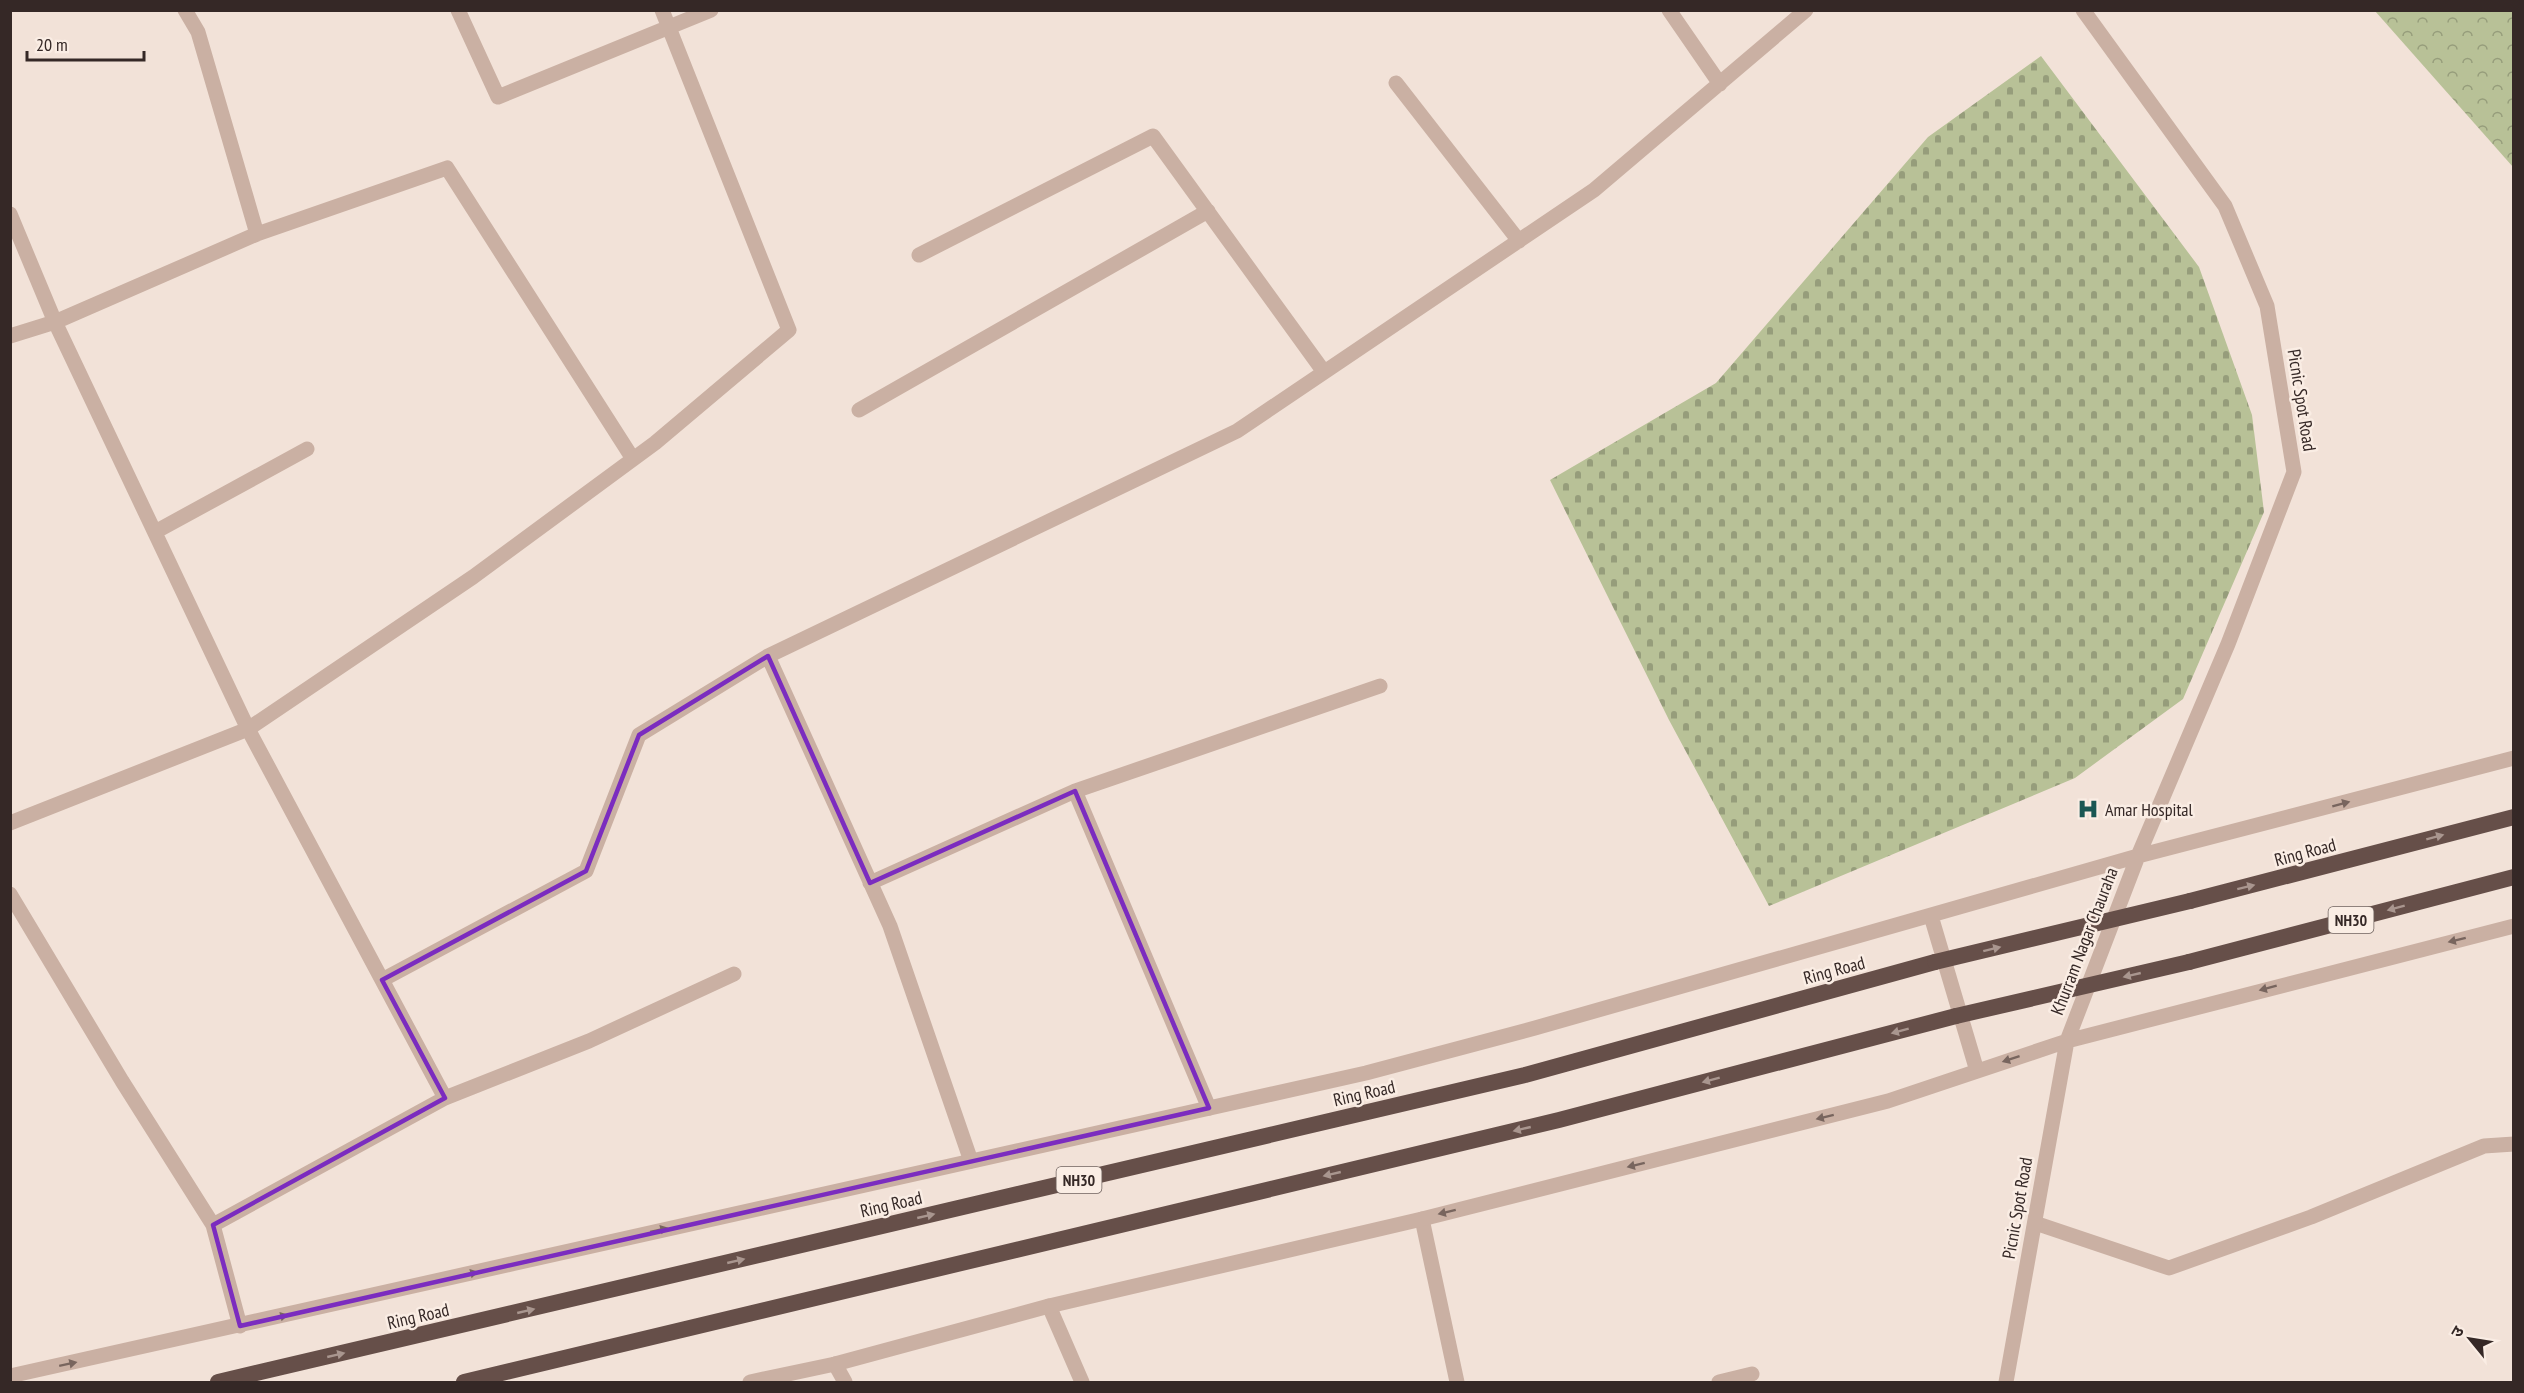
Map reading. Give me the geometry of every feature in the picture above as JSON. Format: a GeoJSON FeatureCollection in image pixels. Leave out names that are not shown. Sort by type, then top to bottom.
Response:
{"type":"FeatureCollection","features":[{"type":"Feature","properties":{"kind":"highway","name":"Ring Road"},"geometry":{"type":"LineString","coordinates":[[218,1383],[1525,1075],[1935,962],[2299,874],[2514,817]]}},
{"type":"Feature","properties":{"kind":"highway","name":"NH30"},"geometry":{"type":"LineString","coordinates":[[464,1383],[1559,1120],[1956,1016],[2189,962],[2514,877]]}},
{"type":"Feature","properties":{"kind":"street"},"geometry":{"type":"LineString","coordinates":[[185,10],[198,32],[257,234]]}},
{"type":"Feature","properties":{"kind":"street"},"geometry":{"type":"LineString","coordinates":[[458,10],[498,97],[711,10]]}},
{"type":"Feature","properties":{"kind":"street"},"geometry":{"type":"LineString","coordinates":[[10,823],[248,729],[473,577],[633,459],[789,330],[662,10]]}},
{"type":"Feature","properties":{"kind":"street"},"geometry":{"type":"LineString","coordinates":[[1669,10],[1720,84]]}},
{"type":"Feature","properties":{"kind":"street"},"geometry":{"type":"LineString","coordinates":[[382,980],[586,871],[639,735],[768,656],[1237,431],[1594,189],[1806,10]]}},
{"type":"Feature","properties":{"kind":"street","name":"Picnic Spot Road"},"geometry":{"type":"LineString","coordinates":[[2083,10],[2224,206],[2267,306],[2294,472],[2228,644],[2138,856]]}},
{"type":"Feature","properties":{"kind":"street"},"geometry":{"type":"LineString","coordinates":[[1396,83],[1519,240]]}},
{"type":"Feature","properties":{"kind":"street"},"geometry":{"type":"LineString","coordinates":[[919,255],[1153,136],[1324,372]]}},
{"type":"Feature","properties":{"kind":"street"},"geometry":{"type":"LineString","coordinates":[[10,336],[55,322],[257,234],[447,168],[633,459]]}},
{"type":"Feature","properties":{"kind":"street"},"geometry":{"type":"LineString","coordinates":[[859,410],[1208,211]]}},
{"type":"Feature","properties":{"kind":"street"},"geometry":{"type":"LineString","coordinates":[[10,214],[55,322],[248,729],[445,1098]]}},
{"type":"Feature","properties":{"kind":"street"},"geometry":{"type":"LineString","coordinates":[[154,532],[307,449]]}},
{"type":"Feature","properties":{"kind":"street"},"geometry":{"type":"LineString","coordinates":[[768,656],[890,926],[970,1161]]}},
{"type":"Feature","properties":{"kind":"street"},"geometry":{"type":"LineString","coordinates":[[870,883],[1075,791],[1380,686]]}},
{"type":"Feature","properties":{"kind":"street"},"geometry":{"type":"LineString","coordinates":[[10,1376],[1366,1073],[1546,1025],[2138,856],[2514,758]]}},
{"type":"Feature","properties":{"kind":"street"},"geometry":{"type":"LineString","coordinates":[[1075,791],[1209,1108]]}},
{"type":"Feature","properties":{"kind":"street","name":"Khurram Nagar Chauraha"},"geometry":{"type":"LineString","coordinates":[[2067,1041],[2138,856]]}},
{"type":"Feature","properties":{"kind":"street"},"geometry":{"type":"LineString","coordinates":[[10,894],[122,1081],[213,1225],[240,1326]]}},
{"type":"Feature","properties":{"kind":"street"},"geometry":{"type":"LineString","coordinates":[[1931,916],[1977,1071]]}},
{"type":"Feature","properties":{"kind":"street"},"geometry":{"type":"LineString","coordinates":[[750,1383],[835,1364],[1049,1306],[1422,1219],[1888,1101],[2067,1041],[2514,926]]}},
{"type":"Feature","properties":{"kind":"street"},"geometry":{"type":"LineString","coordinates":[[213,1225],[445,1098],[589,1041],[734,974]]}},
{"type":"Feature","properties":{"kind":"street","name":"Picnic Spot Road"},"geometry":{"type":"LineString","coordinates":[[2006,1383],[2067,1041]]}},
{"type":"Feature","properties":{"kind":"street"},"geometry":{"type":"LineString","coordinates":[[2035,1223],[2169,1268],[2311,1217],[2484,1146],[2514,1144]]}},
{"type":"Feature","properties":{"kind":"street"},"geometry":{"type":"LineString","coordinates":[[1422,1219],[1457,1383]]}},
{"type":"Feature","properties":{"kind":"street"},"geometry":{"type":"LineString","coordinates":[[1049,1306],[1082,1383]]}},
{"type":"Feature","properties":{"kind":"street"},"geometry":{"type":"LineString","coordinates":[[835,1364],[845,1383]]}},
{"type":"Feature","properties":{"kind":"street"},"geometry":{"type":"LineString","coordinates":[[1719,1383],[1752,1374]]}},
{"type":"Feature","properties":{"kind":"highlighted area"},"geometry":{"type":"Polygon","coordinates":[[[768,656],[870,883],[1075,791],[1209,1108],[240,1326],[213,1225],[445,1098],[382,980],[586,871],[639,735],[768,656]]]}},
{"type":"Feature","properties":{"kind":"green space"},"geometry":{"type":"Polygon","coordinates":[[[2375,11],[2513,11],[2513,167],[2375,11]]]}},
{"type":"Feature","properties":{"kind":"green space"},"geometry":{"type":"Polygon","coordinates":[[[2041,56],[2199,267],[2252,415],[2264,512],[2183,699],[2075,778],[1769,906],[1669,720],[1550,480],[1716,383],[1928,137],[2041,56]]]}},
{"type":"Feature","properties":{"kind":"place","name":"Amar Hospital"},"geometry":{"type":"Point","coordinates":[2088,809]}}]}
